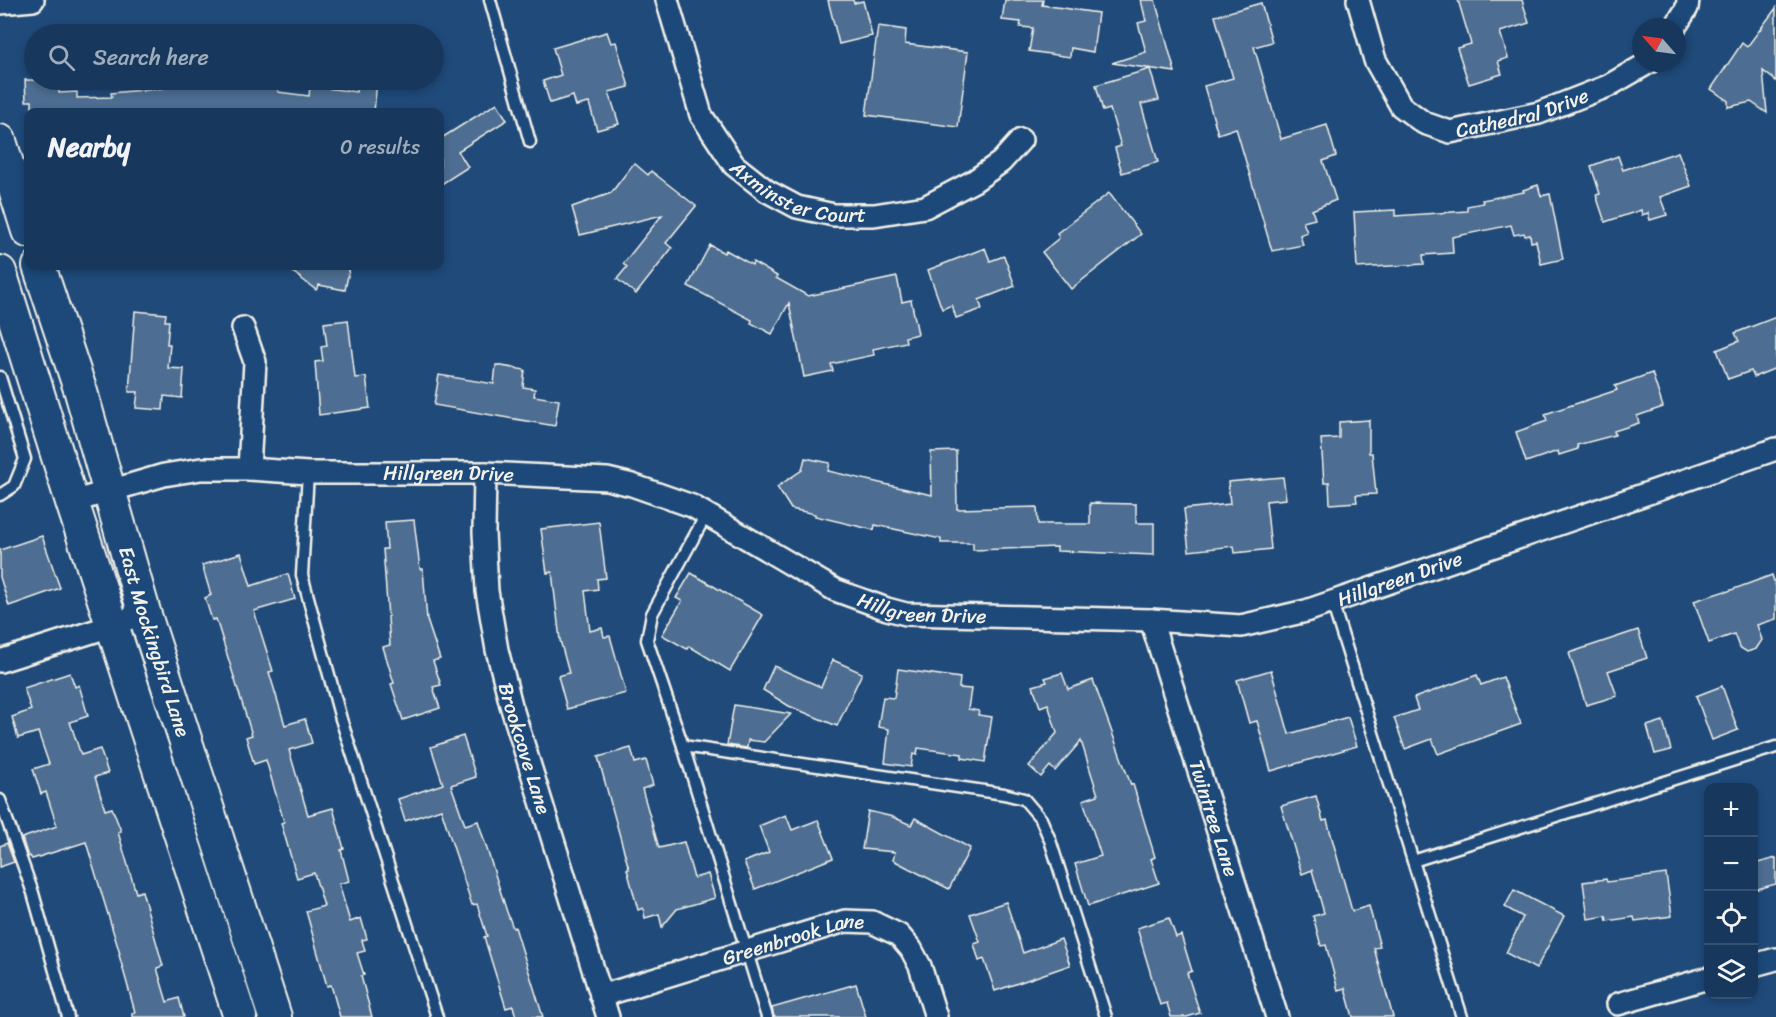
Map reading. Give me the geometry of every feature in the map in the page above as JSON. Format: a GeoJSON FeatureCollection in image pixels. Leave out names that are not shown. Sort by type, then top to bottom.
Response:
{"type":"FeatureCollection","features":[{"type":"Feature","properties":{"kind":"main road"},"geometry":{"type":"LineString","coordinates":[[0,141],[24,218]]}},
{"type":"Feature","properties":{"kind":"main road","name":"East Mockingbird Lane"},"geometry":{"type":"LineString","coordinates":[[40,270],[81,392],[144,612],[275,1017]]}},
{"type":"Feature","properties":{"kind":"main road","name":"East Mockingbird Lane"},"geometry":{"type":"LineString","coordinates":[[0,272],[72,502],[240,1017]]}},
{"type":"Feature","properties":{"kind":"street"},"geometry":{"type":"LineString","coordinates":[[0,3],[33,0]]}},
{"type":"Feature","properties":{"kind":"street","name":"Axminster Court"},"geometry":{"type":"LineString","coordinates":[[667,0],[701,115],[734,165],[767,191],[797,207],[834,215],[874,215],[925,207],[974,181],[1000,162],[1021,140]]}},
{"type":"Feature","properties":{"kind":"street","name":"Cathedral Drive"},"geometry":{"type":"LineString","coordinates":[[1358,0],[1375,60],[1401,105],[1424,123],[1450,132],[1539,113],[1608,86],[1632,72]]}},
{"type":"Feature","properties":{"kind":"street"},"geometry":{"type":"LineString","coordinates":[[1681,18],[1689,0]]}},
{"type":"Feature","properties":{"kind":"street"},"geometry":{"type":"LineString","coordinates":[[243,328],[255,362],[249,469]]}},
{"type":"Feature","properties":{"kind":"street","name":"Hillgreen Drive"},"geometry":{"type":"LineString","coordinates":[[72,502],[164,475],[201,469],[485,473],[606,479],[632,484],[692,506],[835,590],[906,614],[1151,620],[1241,626],[1332,603],[1776,449]]}},
{"type":"Feature","properties":{"kind":"street","name":"Brookcove Lane"},"geometry":{"type":"LineString","coordinates":[[485,473],[483,532],[487,591],[497,650],[511,705],[608,1017]]}},
{"type":"Feature","properties":{"kind":"street"},"geometry":{"type":"LineString","coordinates":[[0,661],[114,625],[144,612]]}},
{"type":"Feature","properties":{"kind":"street","name":"Twintree Lane"},"geometry":{"type":"LineString","coordinates":[[1151,620],[1277,1017]]}},
{"type":"Feature","properties":{"kind":"street","name":"Greenbrook Lane"},"geometry":{"type":"LineString","coordinates":[[601,996],[845,921],[872,922],[899,935],[911,949],[920,966],[936,1017]]}},
{"type":"Feature","properties":{"kind":"street"},"geometry":{"type":"LineString","coordinates":[[1758,964],[1776,959]]}},
{"type":"Feature","properties":{"kind":"street"},"geometry":{"type":"LineString","coordinates":[[1618,1004],[1704,979]]}},
{"type":"Feature","properties":{"kind":"lane"},"geometry":{"type":"LineString","coordinates":[[490,0],[530,142]]}},
{"type":"Feature","properties":{"kind":"lane"},"geometry":{"type":"LineString","coordinates":[[0,377],[25,459],[14,486],[0,495]]}},
{"type":"Feature","properties":{"kind":"lane"},"geometry":{"type":"LineString","coordinates":[[308,472],[302,575],[342,720],[436,1017]]}},
{"type":"Feature","properties":{"kind":"lane"},"geometry":{"type":"LineString","coordinates":[[707,513],[652,614],[647,640],[683,746],[767,1017]]}},
{"type":"Feature","properties":{"kind":"lane"},"geometry":{"type":"LineString","coordinates":[[1332,603],[1462,1017]]}},
{"type":"Feature","properties":{"kind":"lane"},"geometry":{"type":"LineString","coordinates":[[683,746],[1004,794],[1024,800],[1041,819],[1050,840],[1106,1017]]}},
{"type":"Feature","properties":{"kind":"lane"},"geometry":{"type":"LineString","coordinates":[[1413,861],[1776,747]]}},
{"type":"Feature","properties":{"kind":"lane"},"geometry":{"type":"LineString","coordinates":[[0,800],[33,893],[69,1017]]}},
{"type":"Feature","properties":{"kind":"building"},"geometry":{"type":"Polygon","coordinates":[[[828,0],[853,0],[854,3],[863,1],[872,36],[839,44],[828,0]]]}},
{"type":"Feature","properties":{"kind":"building"},"geometry":{"type":"Polygon","coordinates":[[[1005,0],[1043,0],[1042,5],[1098,13],[1093,52],[1071,48],[1070,57],[1029,51],[1033,28],[1020,27],[1021,22],[1002,20],[1005,0]]]}},
{"type":"Feature","properties":{"kind":"building"},"geometry":{"type":"Polygon","coordinates":[[[1141,0],[1155,0],[1175,72],[1112,63],[1146,52],[1138,23],[1146,21],[1141,0]]]}},
{"type":"Feature","properties":{"kind":"building"},"geometry":{"type":"Polygon","coordinates":[[[1458,0],[1522,0],[1529,23],[1500,32],[1508,58],[1498,61],[1502,74],[1469,84],[1457,48],[1471,44],[1458,0]]]}},
{"type":"Feature","properties":{"kind":"building"},"geometry":{"type":"Polygon","coordinates":[[[1261,3],[1272,42],[1254,47],[1281,139],[1327,125],[1336,156],[1323,161],[1336,200],[1312,210],[1315,219],[1303,222],[1307,232],[1300,235],[1303,245],[1272,251],[1236,128],[1218,134],[1204,86],[1233,78],[1215,16],[1261,3]]]}},
{"type":"Feature","properties":{"kind":"building"},"geometry":{"type":"Polygon","coordinates":[[[1776,8],[1776,81],[1763,71],[1767,113],[1751,102],[1728,107],[1728,101],[1711,89],[1742,43],[1747,47],[1776,8]]]}},
{"type":"Feature","properties":{"kind":"building"},"geometry":{"type":"Polygon","coordinates":[[[878,26],[906,30],[905,44],[968,52],[958,127],[866,115],[878,26]]]}},
{"type":"Feature","properties":{"kind":"building"},"geometry":{"type":"Polygon","coordinates":[[[607,32],[611,43],[616,42],[629,87],[609,92],[619,124],[597,130],[589,103],[576,106],[573,96],[550,103],[543,81],[561,75],[553,48],[607,32]]]}},
{"type":"Feature","properties":{"kind":"building"},"geometry":{"type":"Polygon","coordinates":[[[1150,69],[1159,100],[1141,104],[1158,162],[1122,173],[1115,148],[1121,146],[1110,109],[1103,111],[1096,85],[1150,69]]]}},
{"type":"Feature","properties":{"kind":"building"},"geometry":{"type":"Polygon","coordinates":[[[25,90],[77,92],[77,98],[112,97],[111,93],[143,90],[278,90],[278,92],[309,96],[310,90],[356,92],[356,90],[376,90],[374,108],[32,108],[32,101],[26,101],[25,90]]]}},
{"type":"Feature","properties":{"kind":"building"},"geometry":{"type":"Polygon","coordinates":[[[497,103],[507,120],[458,151],[468,167],[444,182],[444,136],[497,103]]]}},
{"type":"Feature","properties":{"kind":"building"},"geometry":{"type":"Polygon","coordinates":[[[1678,152],[1691,186],[1660,197],[1667,215],[1650,220],[1648,213],[1642,215],[1641,210],[1605,222],[1596,195],[1600,194],[1591,166],[1618,156],[1623,170],[1678,152]]]}},
{"type":"Feature","properties":{"kind":"building"},"geometry":{"type":"Polygon","coordinates":[[[634,163],[648,175],[651,171],[696,206],[666,243],[672,248],[636,294],[617,279],[627,267],[623,264],[662,215],[580,235],[572,207],[611,193],[634,163]]]}},
{"type":"Feature","properties":{"kind":"building"},"geometry":{"type":"Polygon","coordinates":[[[1538,185],[1541,196],[1550,194],[1563,259],[1541,264],[1536,241],[1531,242],[1530,235],[1525,236],[1524,233],[1514,235],[1511,225],[1452,237],[1453,253],[1423,255],[1424,264],[1357,268],[1354,212],[1395,210],[1395,216],[1467,211],[1467,206],[1483,203],[1482,200],[1524,192],[1523,190],[1538,185]]]}},
{"type":"Feature","properties":{"kind":"building"},"geometry":{"type":"Polygon","coordinates":[[[1109,193],[1141,234],[1071,289],[1042,252],[1059,238],[1057,233],[1109,193]]]}},
{"type":"Feature","properties":{"kind":"building"},"geometry":{"type":"Polygon","coordinates":[[[710,245],[724,253],[726,250],[752,265],[753,262],[808,296],[897,277],[902,302],[911,300],[918,334],[905,337],[906,342],[873,349],[874,355],[831,364],[833,371],[804,377],[789,303],[772,334],[751,323],[752,320],[688,286],[710,245]]]}},
{"type":"Feature","properties":{"kind":"building"},"geometry":{"type":"Polygon","coordinates":[[[985,248],[990,261],[1004,256],[1015,286],[979,300],[982,309],[956,318],[952,305],[942,309],[928,270],[985,248]]]}},
{"type":"Feature","properties":{"kind":"building"},"geometry":{"type":"Polygon","coordinates":[[[290,270],[349,270],[345,290],[319,285],[316,290],[290,270]]]}},
{"type":"Feature","properties":{"kind":"building"},"geometry":{"type":"Polygon","coordinates":[[[135,311],[166,314],[165,321],[169,321],[167,344],[170,344],[168,368],[184,369],[182,398],[164,396],[163,410],[136,408],[138,392],[129,392],[135,311]]]}},
{"type":"Feature","properties":{"kind":"building"},"geometry":{"type":"Polygon","coordinates":[[[1776,317],[1776,368],[1754,377],[1751,371],[1728,379],[1717,350],[1739,341],[1735,333],[1776,317]]]}},
{"type":"Feature","properties":{"kind":"building"},"geometry":{"type":"Polygon","coordinates":[[[348,320],[355,378],[366,377],[370,408],[319,415],[315,362],[323,361],[321,347],[327,346],[324,323],[348,320]]]}},
{"type":"Feature","properties":{"kind":"building"},"geometry":{"type":"Polygon","coordinates":[[[496,365],[525,370],[523,387],[535,389],[534,396],[559,400],[555,426],[434,405],[439,375],[494,384],[496,365]]]}},
{"type":"Feature","properties":{"kind":"building"},"geometry":{"type":"Polygon","coordinates":[[[1652,373],[1663,407],[1637,416],[1639,423],[1614,431],[1615,435],[1577,445],[1578,449],[1559,455],[1558,451],[1526,462],[1516,432],[1547,421],[1545,414],[1617,390],[1615,386],[1652,373]]]}},
{"type":"Feature","properties":{"kind":"building"},"geometry":{"type":"Polygon","coordinates":[[[1369,420],[1369,453],[1372,453],[1376,494],[1356,495],[1357,502],[1330,504],[1329,482],[1324,483],[1321,439],[1339,438],[1339,422],[1369,420]]]}},
{"type":"Feature","properties":{"kind":"building"},"geometry":{"type":"Polygon","coordinates":[[[956,451],[957,509],[1037,507],[1038,524],[1090,524],[1090,503],[1136,504],[1136,523],[1154,523],[1154,555],[1057,551],[1057,547],[973,550],[973,543],[941,543],[941,539],[875,525],[874,530],[791,509],[777,487],[802,470],[805,458],[830,463],[828,471],[932,495],[931,452],[956,451]]]}},
{"type":"Feature","properties":{"kind":"building"},"geometry":{"type":"Polygon","coordinates":[[[1283,477],[1286,499],[1266,501],[1271,549],[1235,553],[1234,546],[1189,551],[1184,509],[1230,504],[1228,482],[1283,477]]]}},
{"type":"Feature","properties":{"kind":"building"},"geometry":{"type":"Polygon","coordinates":[[[414,520],[420,569],[423,569],[427,620],[440,659],[433,661],[441,685],[433,687],[440,708],[403,720],[391,684],[394,683],[383,647],[390,645],[383,549],[387,549],[385,522],[414,520]]]}},
{"type":"Feature","properties":{"kind":"building"},"geometry":{"type":"Polygon","coordinates":[[[599,522],[606,578],[597,579],[598,589],[585,591],[590,631],[602,628],[604,637],[610,636],[626,693],[567,709],[558,676],[569,673],[560,640],[552,572],[547,573],[541,529],[599,522]]]}},
{"type":"Feature","properties":{"kind":"building"},"geometry":{"type":"Polygon","coordinates":[[[42,536],[60,588],[9,606],[0,577],[0,550],[42,536]]]}},
{"type":"Feature","properties":{"kind":"building"},"geometry":{"type":"Polygon","coordinates":[[[241,553],[251,586],[288,574],[295,599],[254,611],[273,671],[269,672],[285,725],[305,719],[312,743],[289,750],[308,815],[333,808],[344,849],[341,850],[349,881],[339,884],[350,922],[361,918],[367,939],[362,940],[365,951],[357,953],[372,1017],[340,1017],[331,985],[327,986],[306,911],[324,906],[314,873],[297,878],[266,760],[254,764],[246,737],[252,735],[216,619],[212,620],[205,598],[211,595],[202,565],[241,553]]]}},
{"type":"Feature","properties":{"kind":"building"},"geometry":{"type":"Polygon","coordinates":[[[691,573],[763,615],[730,671],[689,646],[687,649],[662,635],[682,601],[676,598],[691,573]]]}},
{"type":"Feature","properties":{"kind":"building"},"geometry":{"type":"Polygon","coordinates":[[[1772,575],[1776,587],[1776,619],[1757,625],[1762,640],[1756,649],[1747,652],[1739,647],[1734,634],[1709,643],[1694,601],[1772,575]]]}},
{"type":"Feature","properties":{"kind":"building"},"geometry":{"type":"Polygon","coordinates":[[[1638,630],[1647,658],[1608,671],[1617,696],[1586,705],[1569,653],[1638,630]]]}},
{"type":"Feature","properties":{"kind":"building"},"geometry":{"type":"Polygon","coordinates":[[[833,660],[862,673],[837,726],[789,706],[763,690],[774,666],[821,687],[833,660]]]}},
{"type":"Feature","properties":{"kind":"building"},"geometry":{"type":"Polygon","coordinates":[[[898,669],[960,678],[959,688],[971,689],[968,709],[979,711],[978,715],[992,717],[985,762],[962,758],[962,754],[918,748],[917,755],[913,754],[911,767],[885,763],[889,729],[878,727],[883,697],[894,698],[898,669]]]}},
{"type":"Feature","properties":{"kind":"building"},"geometry":{"type":"Polygon","coordinates":[[[1271,670],[1289,734],[1348,717],[1357,746],[1271,771],[1257,721],[1249,723],[1237,680],[1271,670]]]}},
{"type":"Feature","properties":{"kind":"building"},"geometry":{"type":"Polygon","coordinates":[[[70,673],[75,687],[79,685],[88,716],[70,722],[81,755],[100,749],[108,773],[95,777],[105,810],[112,808],[121,831],[118,832],[136,893],[142,891],[163,966],[157,968],[167,1002],[179,998],[184,1017],[132,1017],[132,1013],[135,1012],[120,954],[86,842],[32,859],[28,857],[22,838],[57,826],[46,792],[41,794],[33,769],[49,764],[38,732],[18,738],[12,717],[31,710],[24,688],[70,673]]]}},
{"type":"Feature","properties":{"kind":"building"},"geometry":{"type":"Polygon","coordinates":[[[1062,673],[1068,689],[1093,680],[1131,785],[1133,784],[1155,857],[1151,859],[1159,883],[1088,906],[1075,864],[1101,856],[1083,800],[1098,795],[1081,741],[1055,771],[1050,766],[1041,777],[1029,766],[1057,733],[1048,704],[1040,707],[1033,686],[1047,682],[1045,678],[1062,673]]]}},
{"type":"Feature","properties":{"kind":"building"},"geometry":{"type":"Polygon","coordinates":[[[1477,675],[1481,685],[1503,677],[1521,724],[1438,754],[1432,739],[1405,749],[1394,718],[1418,710],[1414,698],[1477,675]]]}},
{"type":"Feature","properties":{"kind":"building"},"geometry":{"type":"Polygon","coordinates":[[[1722,686],[1738,730],[1712,740],[1696,696],[1722,686]]]}},
{"type":"Feature","properties":{"kind":"building"},"geometry":{"type":"Polygon","coordinates":[[[734,705],[791,714],[764,742],[748,740],[747,748],[727,745],[734,705]]]}},
{"type":"Feature","properties":{"kind":"building"},"geometry":{"type":"Polygon","coordinates":[[[1663,721],[1671,750],[1655,754],[1647,726],[1663,721]]]}},
{"type":"Feature","properties":{"kind":"building"},"geometry":{"type":"Polygon","coordinates":[[[463,736],[476,777],[451,785],[465,825],[478,821],[543,1017],[516,1017],[513,1006],[506,1008],[484,937],[487,936],[477,904],[472,905],[441,809],[405,821],[398,799],[443,784],[431,747],[463,736]]]}},
{"type":"Feature","properties":{"kind":"building"},"geometry":{"type":"Polygon","coordinates":[[[631,748],[635,763],[646,760],[653,785],[642,789],[659,848],[684,842],[694,878],[708,874],[715,898],[677,909],[662,927],[659,914],[645,918],[643,908],[638,910],[598,757],[631,748]]]}},
{"type":"Feature","properties":{"kind":"building"},"geometry":{"type":"Polygon","coordinates":[[[1316,796],[1323,821],[1327,820],[1352,911],[1369,906],[1380,947],[1374,948],[1393,1017],[1353,1017],[1345,988],[1338,990],[1326,945],[1321,946],[1313,916],[1324,913],[1312,870],[1302,874],[1281,806],[1316,796]]]}},
{"type":"Feature","properties":{"kind":"building"},"geometry":{"type":"Polygon","coordinates":[[[868,811],[893,817],[911,825],[915,818],[970,848],[949,889],[893,860],[895,852],[862,849],[868,811]]]}},
{"type":"Feature","properties":{"kind":"building"},"geometry":{"type":"Polygon","coordinates":[[[786,815],[792,830],[818,820],[833,858],[755,889],[744,862],[769,852],[759,826],[786,815]]]}},
{"type":"Feature","properties":{"kind":"building"},"geometry":{"type":"Polygon","coordinates":[[[7,843],[14,862],[0,867],[0,846],[7,843]]]}},
{"type":"Feature","properties":{"kind":"building"},"geometry":{"type":"Polygon","coordinates":[[[1776,858],[1776,884],[1758,889],[1758,863],[1776,858]]]}},
{"type":"Feature","properties":{"kind":"building"},"geometry":{"type":"Polygon","coordinates":[[[1666,874],[1672,916],[1635,921],[1634,917],[1607,921],[1606,916],[1588,919],[1583,882],[1606,879],[1607,882],[1666,874]]]}},
{"type":"Feature","properties":{"kind":"building"},"geometry":{"type":"Polygon","coordinates":[[[1514,890],[1564,916],[1536,969],[1506,953],[1523,917],[1505,907],[1514,890]]]}},
{"type":"Feature","properties":{"kind":"building"},"geometry":{"type":"Polygon","coordinates":[[[1006,902],[1023,953],[1061,939],[1070,965],[995,991],[984,959],[979,961],[974,944],[980,942],[970,914],[1006,902]]]}},
{"type":"Feature","properties":{"kind":"building"},"geometry":{"type":"Polygon","coordinates":[[[1169,918],[1176,937],[1181,935],[1192,971],[1187,973],[1200,1013],[1187,1017],[1171,1017],[1167,1003],[1160,1005],[1137,928],[1169,918]]]}},
{"type":"Feature","properties":{"kind":"building"},"geometry":{"type":"Polygon","coordinates":[[[856,984],[866,1017],[774,1017],[772,1008],[856,984]]]}}]}
